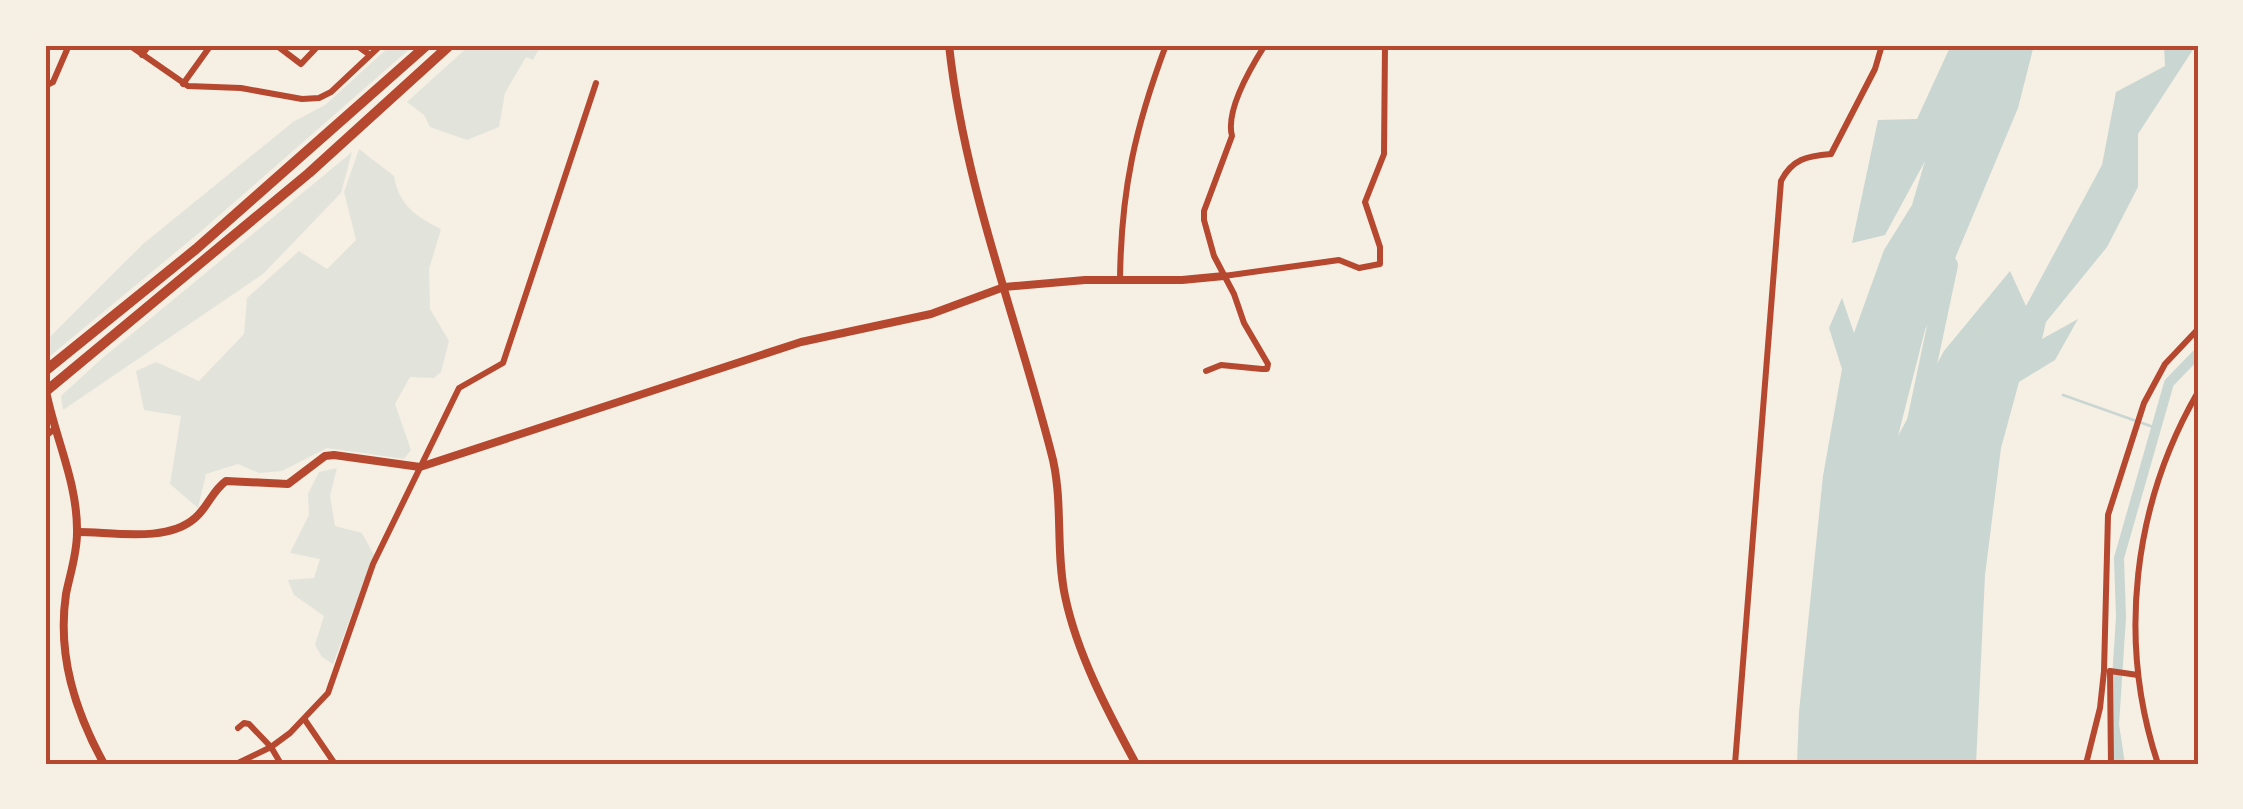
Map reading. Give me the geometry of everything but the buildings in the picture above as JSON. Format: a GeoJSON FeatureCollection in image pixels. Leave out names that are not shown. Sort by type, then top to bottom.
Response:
{"type":"FeatureCollection","features":[{"type":"Feature","properties":{"kind":"highway"},"geometry":{"type":"LineString","coordinates":[[45,371],[196,248],[428,45]]}},
{"type":"Feature","properties":{"kind":"highway"},"geometry":{"type":"LineString","coordinates":[[45,389],[294,185],[450,45]]}},
{"type":"Feature","properties":{"kind":"street"},"geometry":{"type":"LineString","coordinates":[[45,86],[53,82],[69,45]]}},
{"type":"Feature","properties":{"kind":"street"},"geometry":{"type":"LineString","coordinates":[[129,45],[183,84],[241,88],[302,99],[319,98],[331,92],[381,45]]}},
{"type":"Feature","properties":{"kind":"street"},"geometry":{"type":"LineString","coordinates":[[142,54],[149,45]]}},
{"type":"Feature","properties":{"kind":"street"},"geometry":{"type":"LineString","coordinates":[[183,84],[211,45]]}},
{"type":"Feature","properties":{"kind":"street"},"geometry":{"type":"LineString","coordinates":[[276,45],[301,64],[319,45]]}},
{"type":"Feature","properties":{"kind":"street"},"geometry":{"type":"LineString","coordinates":[[356,45],[370,55]]}},
{"type":"Feature","properties":{"kind":"street"},"geometry":{"type":"LineString","coordinates":[[949,45],[956,110],[973,184],[1054,464],[1064,594],[1105,702],[1136,764]]}},
{"type":"Feature","properties":{"kind":"street"},"geometry":{"type":"LineString","coordinates":[[1120,280],[1129,162],[1149,87],[1166,45]]}},
{"type":"Feature","properties":{"kind":"street"},"geometry":{"type":"LineString","coordinates":[[1206,371],[1212,366],[1262,369],[1268,364],[1244,323],[1208,238],[1204,212],[1232,136],[1230,128],[1244,82],[1265,45]]}},
{"type":"Feature","properties":{"kind":"street"},"geometry":{"type":"LineString","coordinates":[[78,532],[160,532],[181,528],[200,514],[226,482],[288,484],[325,456],[346,454],[420,467],[800,342],[931,314],[1004,287],[1182,280],[1339,260],[1359,268],[1380,264],[1380,247],[1366,202],[1384,154],[1385,45]]}},
{"type":"Feature","properties":{"kind":"street"},"geometry":{"type":"LineString","coordinates":[[1734,764],[1781,181],[1789,166],[1813,155],[1831,154],[1875,69],[1882,45]]}},
{"type":"Feature","properties":{"kind":"street"},"geometry":{"type":"LineString","coordinates":[[236,764],[271,747],[305,720],[328,693],[374,564],[460,388],[503,362],[596,83]]}},
{"type":"Feature","properties":{"kind":"street"},"geometry":{"type":"LineString","coordinates":[[2111,764],[2108,515],[2144,403],[2165,364],[2198,329]]}},
{"type":"Feature","properties":{"kind":"street"},"geometry":{"type":"LineString","coordinates":[[45,389],[64,450],[78,532],[66,597],[66,662],[79,715],[104,764]]}},
{"type":"Feature","properties":{"kind":"street"},"geometry":{"type":"LineString","coordinates":[[2158,764],[2145,726],[2138,675],[2137,565],[2171,447],[2198,392]]}},
{"type":"Feature","properties":{"kind":"street"},"geometry":{"type":"LineString","coordinates":[[45,437],[54,427]]}},
{"type":"Feature","properties":{"kind":"street"},"geometry":{"type":"LineString","coordinates":[[2107,671],[2138,675]]}},
{"type":"Feature","properties":{"kind":"street"},"geometry":{"type":"LineString","coordinates":[[2086,764],[2107,671]]}},
{"type":"Feature","properties":{"kind":"street"},"geometry":{"type":"LineString","coordinates":[[305,720],[335,764]]}},
{"type":"Feature","properties":{"kind":"street"},"geometry":{"type":"LineString","coordinates":[[238,728],[248,724],[271,747],[281,764]]}},
{"type":"Feature","properties":{"kind":"shaded area"},"geometry":{"type":"Polygon","coordinates":[[[391,45],[414,45],[199,233],[50,356],[47,340],[143,244],[293,122],[325,105],[391,45]]]}},
{"type":"Feature","properties":{"kind":"shaded area"},"geometry":{"type":"Polygon","coordinates":[[[470,45],[541,45],[533,60],[526,57],[505,93],[499,127],[467,140],[430,127],[424,115],[407,102],[470,45]]]}},
{"type":"Feature","properties":{"kind":"shaded area"},"geometry":{"type":"Polygon","coordinates":[[[1951,45],[2034,45],[2018,108],[1925,330],[1898,436],[1944,351],[2010,271],[2026,306],[2102,165],[2116,92],[2165,66],[2164,45],[2196,45],[2138,134],[2138,187],[2107,247],[2046,322],[2042,339],[2078,319],[2055,360],[2019,382],[2001,448],[1985,575],[1976,764],[1797,764],[1823,476],[1842,369],[1829,328],[1842,298],[1854,333],[1884,250],[1912,205],[1925,161],[1885,235],[1852,243],[1878,120],[1917,119],[1951,45]]]}},
{"type":"Feature","properties":{"kind":"shaded area"},"geometry":{"type":"Polygon","coordinates":[[[359,149],[394,176],[400,195],[410,208],[441,229],[429,269],[430,309],[449,341],[441,372],[434,378],[410,377],[395,404],[411,450],[404,459],[327,448],[282,471],[259,473],[238,464],[206,474],[198,508],[170,484],[181,416],[144,410],[136,371],[156,362],[199,381],[244,334],[247,298],[299,251],[327,269],[356,240],[344,192],[359,149]]]}},
{"type":"Feature","properties":{"kind":"shaded area"},"geometry":{"type":"Polygon","coordinates":[[[352,152],[341,193],[263,274],[63,410],[61,396],[99,361],[352,152]]]}},
{"type":"Feature","properties":{"kind":"shaded area"},"geometry":{"type":"Polygon","coordinates":[[[337,468],[330,496],[335,526],[362,533],[374,555],[333,664],[322,657],[315,645],[324,616],[294,595],[288,580],[314,578],[320,559],[290,553],[309,515],[308,494],[319,472],[337,468]]]}},
{"type":"Feature","properties":{"kind":"waterway"},"geometry":{"type":"LineString","coordinates":[[1916,421],[1949,265]]}},
{"type":"Feature","properties":{"kind":"waterway"},"geometry":{"type":"LineString","coordinates":[[2120,764],[2114,725],[2121,617],[2119,558],[2169,383],[2198,353]]}},
{"type":"Feature","properties":{"kind":"waterway"},"geometry":{"type":"LineString","coordinates":[[2063,395],[2156,428]]}}]}
